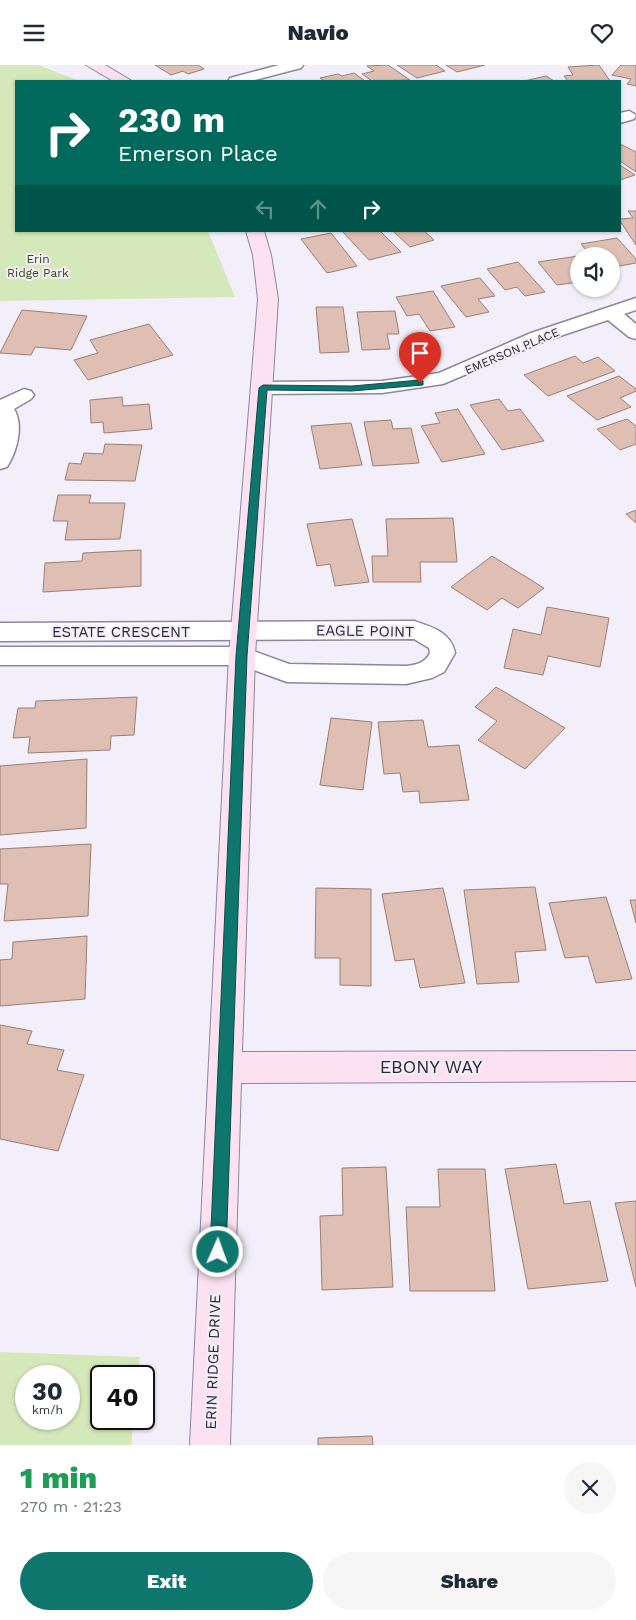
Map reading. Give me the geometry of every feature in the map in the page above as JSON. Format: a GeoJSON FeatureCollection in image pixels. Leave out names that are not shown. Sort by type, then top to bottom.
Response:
{"type":"FeatureCollection","features":[{"type":"Feature","properties":{"kind":"street"},"geometry":{"type":"LineString","coordinates":[[94,65],[122,80]]}},
{"type":"Feature","properties":{"kind":"street"},"geometry":{"type":"LineString","coordinates":[[239,80],[296,65]]}},
{"type":"Feature","properties":{"kind":"street","name":"ERIN RIDGE DRIVE"},"geometry":{"type":"LineString","coordinates":[[210,1445],[242,644],[263,388],[268,299],[262,255],[255,232]]}},
{"type":"Feature","properties":{"kind":"street","name":"EMERSON PLACE"},"geometry":{"type":"LineString","coordinates":[[263,388],[382,387],[431,381],[458,374],[538,337],[636,304]]}},
{"type":"Feature","properties":{"kind":"street"},"geometry":{"type":"LineString","coordinates":[[611,313],[636,333]]}},
{"type":"Feature","properties":{"kind":"street"},"geometry":{"type":"LineString","coordinates":[[0,462],[10,423],[1,407],[24,395]]}},
{"type":"Feature","properties":{"kind":"street","name":"EAGLE POINT"},"geometry":{"type":"LineString","coordinates":[[414,631],[434,637],[441,644],[442,654],[439,661],[425,672],[406,675],[286,673],[242,644],[414,631]]}},
{"type":"Feature","properties":{"kind":"street","name":"ESTATE CRESCENT"},"geometry":{"type":"LineString","coordinates":[[0,632],[242,644]]}},
{"type":"Feature","properties":{"kind":"street","name":"ESTATE CRESCENT"},"geometry":{"type":"LineString","coordinates":[[0,656],[242,644]]}},
{"type":"Feature","properties":{"kind":"street","name":"EBONY WAY"},"geometry":{"type":"LineString","coordinates":[[226,1068],[636,1066]]}},
{"type":"Feature","properties":{"kind":"green space","name":"Erin Ridge Park"},"geometry":{"type":"Polygon","coordinates":[[[0,65],[38,65],[77,80],[15,80],[15,232],[208,232],[235,297],[0,301],[0,65]]]}},
{"type":"Feature","properties":{"kind":"green space"},"geometry":{"type":"Polygon","coordinates":[[[0,1352],[140,1357],[139,1365],[90,1365],[90,1430],[133,1430],[131,1445],[0,1445],[0,1352]]]}},
{"type":"Feature","properties":{"kind":"building"},"geometry":{"type":"Polygon","coordinates":[[[155,65],[198,65],[204,69],[188,74],[183,71],[171,75],[155,65]]]}},
{"type":"Feature","properties":{"kind":"building"},"geometry":{"type":"Polygon","coordinates":[[[388,65],[410,80],[371,80],[362,74],[374,71],[367,66],[388,65]]]}},
{"type":"Feature","properties":{"kind":"building"},"geometry":{"type":"Polygon","coordinates":[[[397,65],[436,65],[445,71],[417,78],[397,65]]]}},
{"type":"Feature","properties":{"kind":"building"},"geometry":{"type":"Polygon","coordinates":[[[446,65],[485,65],[457,72],[446,65]]]}},
{"type":"Feature","properties":{"kind":"building"},"geometry":{"type":"Polygon","coordinates":[[[599,65],[609,80],[567,80],[564,76],[573,75],[568,67],[599,65]]]}},
{"type":"Feature","properties":{"kind":"building"},"geometry":{"type":"Polygon","coordinates":[[[621,65],[636,65],[636,86],[627,84],[631,79],[612,75],[621,65]]]}},
{"type":"Feature","properties":{"kind":"building"},"geometry":{"type":"Polygon","coordinates":[[[354,73],[364,80],[323,80],[320,78],[338,74],[342,76],[354,73]]]}},
{"type":"Feature","properties":{"kind":"building"},"geometry":{"type":"Polygon","coordinates":[[[546,76],[552,80],[528,80],[546,76]]]}},
{"type":"Feature","properties":{"kind":"building"},"geometry":{"type":"Polygon","coordinates":[[[621,144],[636,152],[636,172],[621,162],[621,144]]]}},
{"type":"Feature","properties":{"kind":"building"},"geometry":{"type":"Polygon","coordinates":[[[621,166],[635,175],[621,180],[621,166]]]}},
{"type":"Feature","properties":{"kind":"building"},"geometry":{"type":"Polygon","coordinates":[[[628,211],[636,211],[636,245],[621,222],[621,219],[633,218],[628,211]]]}},
{"type":"Feature","properties":{"kind":"building"},"geometry":{"type":"Polygon","coordinates":[[[343,232],[381,232],[401,252],[369,260],[343,232]]]}},
{"type":"Feature","properties":{"kind":"building"},"geometry":{"type":"Polygon","coordinates":[[[394,232],[425,232],[434,240],[410,247],[394,232]]]}},
{"type":"Feature","properties":{"kind":"building"},"geometry":{"type":"Polygon","coordinates":[[[331,233],[357,266],[327,273],[301,239],[331,233]]]}},
{"type":"Feature","properties":{"kind":"building"},"geometry":{"type":"Polygon","coordinates":[[[617,238],[636,259],[636,263],[620,266],[620,247],[584,247],[581,244],[617,238]]]}},
{"type":"Feature","properties":{"kind":"building"},"geometry":{"type":"Polygon","coordinates":[[[570,257],[570,283],[557,285],[538,262],[570,257]]]}},
{"type":"Feature","properties":{"kind":"building"},"geometry":{"type":"Polygon","coordinates":[[[518,262],[545,292],[525,296],[517,287],[505,290],[487,269],[518,262]]]}},
{"type":"Feature","properties":{"kind":"building"},"geometry":{"type":"Polygon","coordinates":[[[480,278],[495,296],[478,299],[489,312],[466,317],[441,286],[480,278]]]}},
{"type":"Feature","properties":{"kind":"building"},"geometry":{"type":"Polygon","coordinates":[[[433,291],[455,327],[430,331],[419,314],[407,316],[396,297],[433,291]]]}},
{"type":"Feature","properties":{"kind":"building"},"geometry":{"type":"Polygon","coordinates":[[[316,307],[343,307],[349,352],[320,353],[316,307]]]}},
{"type":"Feature","properties":{"kind":"building"},"geometry":{"type":"Polygon","coordinates":[[[22,310],[87,316],[71,350],[35,347],[31,355],[0,353],[22,310]]]}},
{"type":"Feature","properties":{"kind":"building"},"geometry":{"type":"Polygon","coordinates":[[[395,311],[399,334],[387,334],[390,349],[362,350],[357,312],[395,311]]]}},
{"type":"Feature","properties":{"kind":"building"},"geometry":{"type":"Polygon","coordinates":[[[149,324],[173,355],[88,380],[74,360],[98,353],[90,340],[149,324]]]}},
{"type":"Feature","properties":{"kind":"building"},"geometry":{"type":"Polygon","coordinates":[[[575,356],[583,363],[598,357],[615,371],[548,396],[524,375],[575,356]]]}},
{"type":"Feature","properties":{"kind":"building"},"geometry":{"type":"Polygon","coordinates":[[[619,376],[636,389],[636,391],[620,398],[631,407],[597,420],[567,396],[619,376]]]}},
{"type":"Feature","properties":{"kind":"building"},"geometry":{"type":"Polygon","coordinates":[[[122,397],[123,406],[149,404],[152,429],[104,433],[103,422],[91,423],[90,400],[122,397]]]}},
{"type":"Feature","properties":{"kind":"building"},"geometry":{"type":"Polygon","coordinates":[[[499,399],[508,411],[520,409],[544,441],[502,450],[470,405],[499,399]]]}},
{"type":"Feature","properties":{"kind":"building"},"geometry":{"type":"Polygon","coordinates":[[[458,409],[485,454],[442,462],[421,426],[440,423],[435,413],[458,409]]]}},
{"type":"Feature","properties":{"kind":"building"},"geometry":{"type":"Polygon","coordinates":[[[627,419],[636,426],[636,444],[620,450],[597,429],[627,419]]]}},
{"type":"Feature","properties":{"kind":"building"},"geometry":{"type":"Polygon","coordinates":[[[391,420],[393,429],[411,428],[419,463],[373,466],[364,422],[391,420]]]}},
{"type":"Feature","properties":{"kind":"building"},"geometry":{"type":"Polygon","coordinates":[[[351,423],[362,465],[320,469],[311,426],[351,423]]]}},
{"type":"Feature","properties":{"kind":"building"},"geometry":{"type":"Polygon","coordinates":[[[105,444],[142,445],[135,481],[65,480],[69,463],[81,464],[84,453],[103,454],[105,444]]]}},
{"type":"Feature","properties":{"kind":"building"},"geometry":{"type":"Polygon","coordinates":[[[58,495],[91,495],[89,503],[125,503],[120,539],[65,540],[68,521],[53,521],[58,495]]]}},
{"type":"Feature","properties":{"kind":"building"},"geometry":{"type":"Polygon","coordinates":[[[636,510],[636,523],[626,514],[636,510]]]}},
{"type":"Feature","properties":{"kind":"building"},"geometry":{"type":"Polygon","coordinates":[[[453,518],[457,562],[420,562],[421,582],[373,582],[372,556],[388,556],[386,519],[453,518]]]}},
{"type":"Feature","properties":{"kind":"building"},"geometry":{"type":"Polygon","coordinates":[[[352,519],[369,582],[335,586],[330,564],[317,566],[307,524],[352,519]]]}},
{"type":"Feature","properties":{"kind":"building"},"geometry":{"type":"Polygon","coordinates":[[[141,550],[141,586],[43,592],[45,563],[82,561],[83,553],[141,550]]]}},
{"type":"Feature","properties":{"kind":"building"},"geometry":{"type":"Polygon","coordinates":[[[492,556],[544,588],[518,608],[502,598],[487,610],[451,587],[492,556]]]}},
{"type":"Feature","properties":{"kind":"building"},"geometry":{"type":"Polygon","coordinates":[[[547,607],[609,618],[600,667],[548,656],[543,675],[504,668],[513,629],[541,635],[547,607]]]}},
{"type":"Feature","properties":{"kind":"building"},"geometry":{"type":"Polygon","coordinates":[[[496,687],[565,728],[525,769],[478,740],[497,721],[475,707],[496,687]]]}},
{"type":"Feature","properties":{"kind":"building"},"geometry":{"type":"Polygon","coordinates":[[[137,697],[134,735],[111,736],[110,750],[28,753],[30,737],[13,738],[18,708],[35,708],[36,701],[137,697]]]}},
{"type":"Feature","properties":{"kind":"building"},"geometry":{"type":"Polygon","coordinates":[[[331,718],[372,722],[363,790],[320,785],[331,718]]]}},
{"type":"Feature","properties":{"kind":"building"},"geometry":{"type":"Polygon","coordinates":[[[423,720],[428,747],[459,745],[469,800],[420,803],[419,791],[403,792],[400,773],[384,774],[378,722],[423,720]]]}},
{"type":"Feature","properties":{"kind":"building"},"geometry":{"type":"Polygon","coordinates":[[[87,759],[86,828],[0,835],[0,766],[87,759]]]}},
{"type":"Feature","properties":{"kind":"building"},"geometry":{"type":"Polygon","coordinates":[[[91,844],[88,916],[4,921],[8,884],[0,884],[0,849],[91,844]]]}},
{"type":"Feature","properties":{"kind":"building"},"geometry":{"type":"Polygon","coordinates":[[[535,887],[546,950],[515,952],[519,982],[477,984],[464,890],[535,887]]]}},
{"type":"Feature","properties":{"kind":"building"},"geometry":{"type":"Polygon","coordinates":[[[316,888],[371,889],[371,986],[340,985],[340,958],[315,958],[316,888]]]}},
{"type":"Feature","properties":{"kind":"building"},"geometry":{"type":"Polygon","coordinates":[[[443,888],[465,983],[420,988],[414,959],[395,961],[382,894],[443,888]]]}},
{"type":"Feature","properties":{"kind":"building"},"geometry":{"type":"Polygon","coordinates":[[[606,897],[632,979],[596,983],[588,956],[565,958],[549,903],[606,897]]]}},
{"type":"Feature","properties":{"kind":"building"},"geometry":{"type":"Polygon","coordinates":[[[630,900],[636,900],[636,923],[630,900]]]}},
{"type":"Feature","properties":{"kind":"building"},"geometry":{"type":"Polygon","coordinates":[[[87,936],[85,999],[0,1006],[0,960],[12,959],[13,942],[87,936]]]}},
{"type":"Feature","properties":{"kind":"building"},"geometry":{"type":"Polygon","coordinates":[[[0,1025],[32,1031],[27,1044],[64,1050],[57,1070],[84,1075],[58,1151],[0,1139],[0,1025]]]}},
{"type":"Feature","properties":{"kind":"building"},"geometry":{"type":"Polygon","coordinates":[[[556,1164],[564,1204],[590,1201],[608,1281],[528,1289],[505,1169],[556,1164]]]}},
{"type":"Feature","properties":{"kind":"building"},"geometry":{"type":"Polygon","coordinates":[[[386,1167],[393,1287],[322,1290],[320,1216],[343,1215],[342,1168],[386,1167]]]}},
{"type":"Feature","properties":{"kind":"building"},"geometry":{"type":"Polygon","coordinates":[[[438,1169],[485,1169],[495,1291],[410,1291],[406,1207],[440,1207],[438,1169]]]}},
{"type":"Feature","properties":{"kind":"building"},"geometry":{"type":"Polygon","coordinates":[[[636,1201],[636,1287],[615,1203],[636,1201]]]}},
{"type":"Feature","properties":{"kind":"building"},"geometry":{"type":"Polygon","coordinates":[[[372,1436],[373,1445],[318,1445],[318,1438],[372,1436]]]}},
{"type":"Feature","properties":{"kind":"route"},"geometry":{"type":"LineString","coordinates":[[218,1252],[243,632],[263,388],[352,388],[420,383]]}}]}
